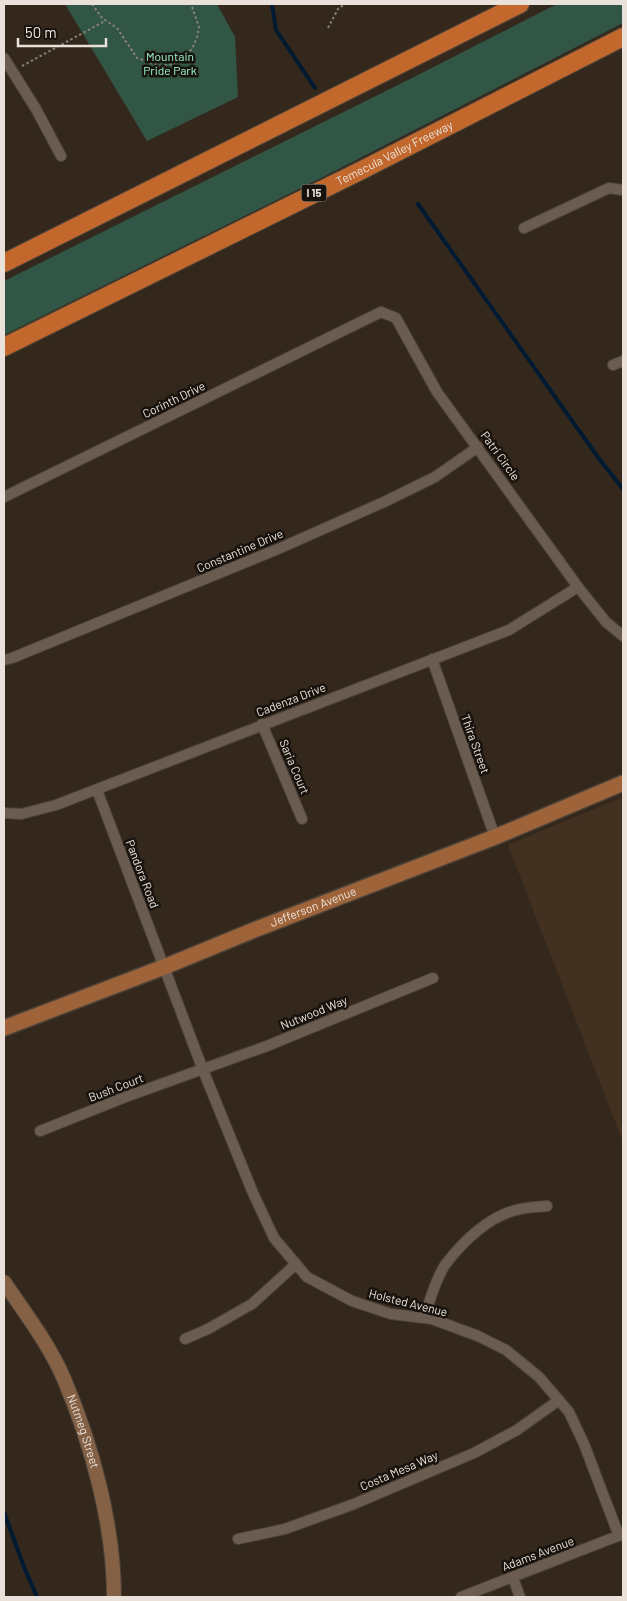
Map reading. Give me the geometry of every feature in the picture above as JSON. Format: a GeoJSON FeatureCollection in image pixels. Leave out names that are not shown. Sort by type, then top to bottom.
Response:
{"type":"FeatureCollection","features":[{"type":"Feature","properties":{"kind":"highway"},"geometry":{"type":"LineString","coordinates":[[4,264],[520,4]]}},
{"type":"Feature","properties":{"kind":"highway","name":"Temecula Valley Freeway"},"geometry":{"type":"LineString","coordinates":[[4,347],[353,174],[623,37]]}},
{"type":"Feature","properties":{"kind":"main road","name":"Jefferson Avenue"},"geometry":{"type":"LineString","coordinates":[[4,1028],[495,837],[623,783]]}},
{"type":"Feature","properties":{"kind":"main road","name":"Nutmeg Street"},"geometry":{"type":"LineString","coordinates":[[4,1282],[36,1328],[64,1378],[93,1459],[106,1517],[114,1597]]}},
{"type":"Feature","properties":{"kind":"street"},"geometry":{"type":"LineString","coordinates":[[4,58],[8,74],[36,109],[62,156]]}},
{"type":"Feature","properties":{"kind":"street"},"geometry":{"type":"LineString","coordinates":[[524,228],[609,188],[623,190]]}},
{"type":"Feature","properties":{"kind":"street","name":"Patri Circle"},"geometry":{"type":"LineString","coordinates":[[355,324],[381,312],[396,318],[437,392],[578,587],[606,622],[623,636]]}},
{"type":"Feature","properties":{"kind":"street","name":"Corinth Drive"},"geometry":{"type":"LineString","coordinates":[[4,497],[355,324]]}},
{"type":"Feature","properties":{"kind":"street","name":"Constantine Drive"},"geometry":{"type":"LineString","coordinates":[[4,660],[62,639],[384,502],[435,477],[478,447]]}},
{"type":"Feature","properties":{"kind":"street","name":"Cadenza Drive"},"geometry":{"type":"LineString","coordinates":[[4,813],[21,814],[97,790],[262,724],[509,630],[578,587]]}},
{"type":"Feature","properties":{"kind":"street","name":"Thira Street"},"geometry":{"type":"LineString","coordinates":[[432,659],[495,837]]}},
{"type":"Feature","properties":{"kind":"street","name":"Saria Court"},"geometry":{"type":"LineString","coordinates":[[262,724],[302,819]]}},
{"type":"Feature","properties":{"kind":"street","name":"Pandora Road"},"geometry":{"type":"LineString","coordinates":[[97,790],[164,967]]}},
{"type":"Feature","properties":{"kind":"street","name":"Holsted Avenue"},"geometry":{"type":"LineString","coordinates":[[164,967],[203,1070],[253,1193],[274,1238],[307,1277],[352,1301],[391,1314],[424,1318],[478,1336],[506,1350],[539,1377],[570,1412],[621,1535]]}},
{"type":"Feature","properties":{"kind":"street","name":"Nutwood Way"},"geometry":{"type":"LineString","coordinates":[[203,1070],[433,978]]}},
{"type":"Feature","properties":{"kind":"street","name":"Bush Court"},"geometry":{"type":"LineString","coordinates":[[40,1131],[128,1096],[203,1070]]}},
{"type":"Feature","properties":{"kind":"street"},"geometry":{"type":"LineString","coordinates":[[424,1318],[445,1266],[464,1244],[490,1220],[519,1209],[547,1206]]}},
{"type":"Feature","properties":{"kind":"street"},"geometry":{"type":"LineString","coordinates":[[185,1338],[208,1329],[252,1304],[296,1264]]}},
{"type":"Feature","properties":{"kind":"street","name":"Costa Mesa Way"},"geometry":{"type":"LineString","coordinates":[[238,1539],[285,1529],[354,1504],[474,1453],[517,1430],[559,1400]]}},
{"type":"Feature","properties":{"kind":"street","name":"Adams Avenue"},"geometry":{"type":"LineString","coordinates":[[461,1597],[621,1535]]}},
{"type":"Feature","properties":{"kind":"street"},"geometry":{"type":"LineString","coordinates":[[513,1578],[520,1597]]}},
{"type":"Feature","properties":{"kind":"path"},"geometry":{"type":"LineString","coordinates":[[92,4],[105,21],[117,28],[137,58],[156,66],[169,64],[190,53],[196,41],[199,27],[191,4]]}},
{"type":"Feature","properties":{"kind":"path"},"geometry":{"type":"LineString","coordinates":[[328,28],[338,9],[345,4]]}},
{"type":"Feature","properties":{"kind":"path"},"geometry":{"type":"LineString","coordinates":[[22,66],[105,21]]}},
{"type":"Feature","properties":{"kind":"shaded area"},"geometry":{"type":"Polygon","coordinates":[[[623,797],[623,1142],[508,845],[623,797]]]}},
{"type":"Feature","properties":{"kind":"green space","name":"Mountain Pride Park"},"geometry":{"type":"Polygon","coordinates":[[[65,4],[217,4],[235,37],[238,97],[147,141],[65,4]]]}},
{"type":"Feature","properties":{"kind":"green space"},"geometry":{"type":"Polygon","coordinates":[[[557,4],[623,4],[623,23],[319,179],[4,335],[4,281],[557,4]]]}},
{"type":"Feature","properties":{"kind":"waterway"},"geometry":{"type":"LineString","coordinates":[[272,4],[276,30],[315,88]]}},
{"type":"Feature","properties":{"kind":"waterway"},"geometry":{"type":"LineString","coordinates":[[418,204],[600,460],[623,489]]}},
{"type":"Feature","properties":{"kind":"waterway"},"geometry":{"type":"LineString","coordinates":[[4,1512],[37,1597]]}}]}
